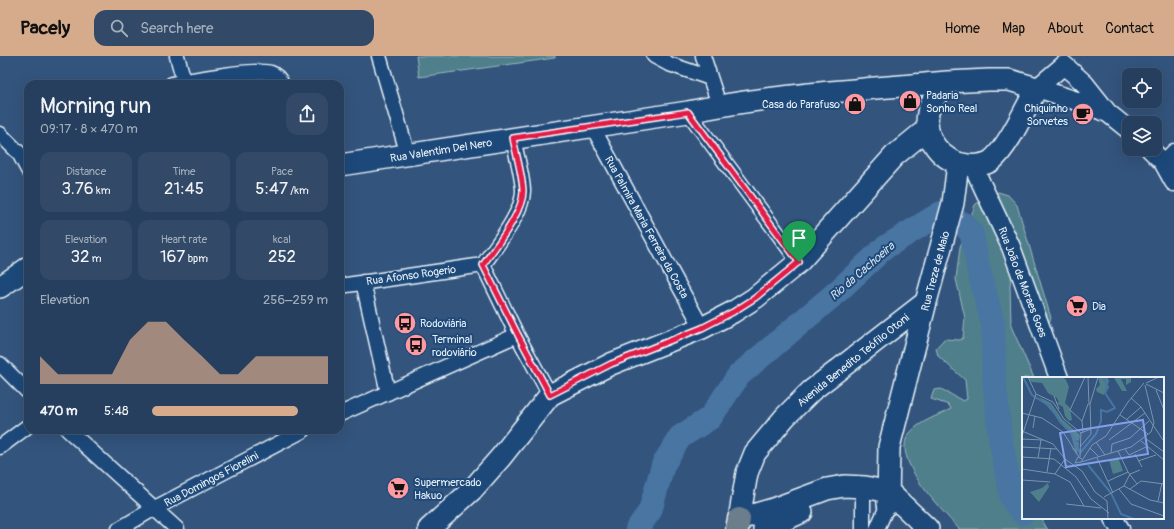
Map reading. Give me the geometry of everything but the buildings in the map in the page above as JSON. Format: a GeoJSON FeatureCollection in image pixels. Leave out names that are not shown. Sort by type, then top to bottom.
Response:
{"type":"FeatureCollection","features":[{"type":"Feature","properties":{"kind":"main road"},"geometry":{"type":"LineString","coordinates":[[1009,80],[1037,88],[1004,147],[991,161],[983,164],[965,165],[944,157],[933,144],[927,129],[928,113],[933,99],[947,82],[1009,80]]}},
{"type":"Feature","properties":{"kind":"main road","name":"Rua Valentim Del Nero"},"geometry":{"type":"LineString","coordinates":[[344,164],[688,112],[720,105],[831,92],[947,82]]}},
{"type":"Feature","properties":{"kind":"main road"},"geometry":{"type":"LineString","coordinates":[[429,529],[472,490],[501,457],[550,395],[611,364],[702,328],[733,312],[755,298],[799,262],[894,156],[927,129]]}},
{"type":"Feature","properties":{"kind":"main road","name":"Rua Treze de Maio"},"geometry":{"type":"LineString","coordinates":[[864,492],[889,448],[926,302],[965,165]]}},
{"type":"Feature","properties":{"kind":"main road"},"geometry":{"type":"LineString","coordinates":[[2,282],[24,270]]}},
{"type":"Feature","properties":{"kind":"main road","name":"Avenida Benedito Teófilo Otoni"},"geometry":{"type":"LineString","coordinates":[[738,524],[747,473],[755,453],[785,417],[811,391],[926,302]]}},
{"type":"Feature","properties":{"kind":"main road","name":"Rua Treze de Maio"},"geometry":{"type":"LineString","coordinates":[[889,448],[892,499]]}},
{"type":"Feature","properties":{"kind":"main road"},"geometry":{"type":"LineString","coordinates":[[738,524],[826,488],[844,486],[892,499],[928,529]]}},
{"type":"Feature","properties":{"kind":"main road"},"geometry":{"type":"LineString","coordinates":[[764,529],[820,504],[849,499],[864,492]]}},
{"type":"Feature","properties":{"kind":"street"},"geometry":{"type":"LineString","coordinates":[[177,56],[178,80]]}},
{"type":"Feature","properties":{"kind":"street"},"geometry":{"type":"LineString","coordinates":[[379,56],[408,155]]}},
{"type":"Feature","properties":{"kind":"street"},"geometry":{"type":"LineString","coordinates":[[654,56],[669,64],[710,78]]}},
{"type":"Feature","properties":{"kind":"street"},"geometry":{"type":"LineString","coordinates":[[703,56],[720,105]]}},
{"type":"Feature","properties":{"kind":"street"},"geometry":{"type":"LineString","coordinates":[[1108,113],[1037,88],[1060,60],[1085,84],[1108,113],[1122,124]]}},
{"type":"Feature","properties":{"kind":"street"},"geometry":{"type":"LineString","coordinates":[[198,80],[253,72],[271,73],[279,80]]}},
{"type":"Feature","properties":{"kind":"street"},"geometry":{"type":"LineString","coordinates":[[688,112],[799,262]]}},
{"type":"Feature","properties":{"kind":"street","name":"Rua Palmira Maria Ferreira da Costa"},"geometry":{"type":"LineString","coordinates":[[592,126],[702,328]]}},
{"type":"Feature","properties":{"kind":"street"},"geometry":{"type":"LineString","coordinates":[[0,134],[23,150]]}},
{"type":"Feature","properties":{"kind":"street"},"geometry":{"type":"LineString","coordinates":[[513,138],[523,189],[522,200],[512,222],[483,265],[550,395]]}},
{"type":"Feature","properties":{"kind":"street"},"geometry":{"type":"LineString","coordinates":[[1169,156],[1174,182]]}},
{"type":"Feature","properties":{"kind":"street","name":"Rua João de Moraes Goes"},"geometry":{"type":"LineString","coordinates":[[965,165],[1011,247],[1059,377]]}},
{"type":"Feature","properties":{"kind":"street","name":"Rua Afonso Rogerio"},"geometry":{"type":"LineString","coordinates":[[344,285],[483,265]]}},
{"type":"Feature","properties":{"kind":"street"},"geometry":{"type":"LineString","coordinates":[[363,282],[388,393]]}},
{"type":"Feature","properties":{"kind":"street"},"geometry":{"type":"LineString","coordinates":[[344,412],[518,335]]}},
{"type":"Feature","properties":{"kind":"street"},"geometry":{"type":"LineString","coordinates":[[0,364],[24,388]]}},
{"type":"Feature","properties":{"kind":"street"},"geometry":{"type":"LineString","coordinates":[[0,447],[24,429]]}},
{"type":"Feature","properties":{"kind":"street"},"geometry":{"type":"LineString","coordinates":[[72,434],[177,529]]}},
{"type":"Feature","properties":{"kind":"street","name":"Rua Domingos Fiorelini"},"geometry":{"type":"LineString","coordinates":[[120,529],[155,508],[296,434]]}},
{"type":"Feature","properties":{"kind":"street"},"geometry":{"type":"LineString","coordinates":[[863,529],[864,492]]}},
{"type":"Feature","properties":{"kind":"street"},"geometry":{"type":"LineString","coordinates":[[877,529],[892,499]]}},
{"type":"Feature","properties":{"kind":"street"},"geometry":{"type":"LineString","coordinates":[[1114,519],[1120,529]]}},
{"type":"Feature","properties":{"kind":"green space"},"geometry":{"type":"Polygon","coordinates":[[[416,56],[555,56],[555,58],[419,77],[416,56]]]}},
{"type":"Feature","properties":{"kind":"green space"},"geometry":{"type":"Polygon","coordinates":[[[998,192],[1008,195],[1017,205],[1051,318],[1048,325],[1014,264],[1010,285],[1011,326],[1034,377],[1022,377],[1022,519],[1043,519],[1043,524],[1048,529],[959,529],[931,498],[912,470],[907,457],[905,445],[909,434],[917,426],[951,409],[949,405],[931,399],[934,390],[941,389],[963,401],[967,399],[965,380],[938,356],[936,348],[944,339],[960,340],[963,338],[965,318],[956,279],[960,247],[975,205],[985,196],[998,192]]]}},
{"type":"Feature","properties":{"kind":"waterway","name":"Rio da Cachoeira"},"geometry":{"type":"LineString","coordinates":[[637,529],[650,511],[663,465],[680,437],[710,418],[739,375],[837,292],[884,248],[941,213],[964,224],[972,235],[978,267],[993,324],[994,376],[1000,437],[1012,499],[1022,512]]}},
{"type":"Feature","properties":{"kind":"place","name":"Padaria Sonho Real"},"geometry":{"type":"Point","coordinates":[910,101]}},
{"type":"Feature","properties":{"kind":"place","name":"Casa do Parafuso"},"geometry":{"type":"Point","coordinates":[855,104]}},
{"type":"Feature","properties":{"kind":"place","name":"Chiquinho Sorvetes"},"geometry":{"type":"Point","coordinates":[1083,114]}},
{"type":"Feature","properties":{"kind":"place","name":"Dia"},"geometry":{"type":"Point","coordinates":[1077,306]}},
{"type":"Feature","properties":{"kind":"place","name":"Rodoviária"},"geometry":{"type":"Point","coordinates":[405,323]}},
{"type":"Feature","properties":{"kind":"place","name":"Terminal rodoviário"},"geometry":{"type":"Point","coordinates":[416,345]}},
{"type":"Feature","properties":{"kind":"place","name":"Supermercado Hakuo"},"geometry":{"type":"Point","coordinates":[398,488]}},
{"type":"Feature","properties":{"kind":"route"},"geometry":{"type":"LineString","coordinates":[[688,112],[799,262],[755,298],[733,312],[702,328],[611,364],[550,395],[483,265],[512,222],[522,200],[523,189],[513,138],[688,112]]}}]}
